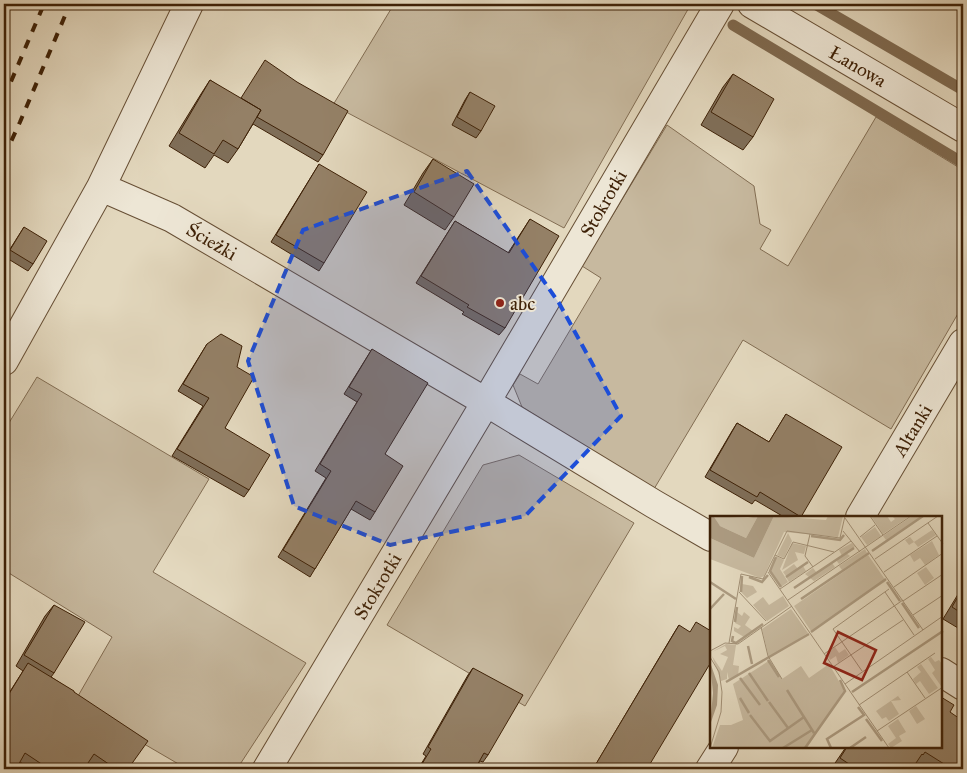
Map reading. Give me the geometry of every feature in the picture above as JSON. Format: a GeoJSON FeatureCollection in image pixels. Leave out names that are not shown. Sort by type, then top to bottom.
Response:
{"type":"FeatureCollection","features":[{"type":"Feature","properties":{"kind":"street"},"geometry":{"type":"LineString","coordinates":[[4,361],[101,187],[189,4]]}},
{"type":"Feature","properties":{"kind":"street","name":"Stokrotki"},"geometry":{"type":"LineString","coordinates":[[267,769],[720,4]]}},
{"type":"Feature","properties":{"kind":"street","name":"Łanowa"},"geometry":{"type":"LineString","coordinates":[[752,4],[963,128]]}},
{"type":"Feature","properties":{"kind":"street","name":"Ścieżki"},"geometry":{"type":"LineString","coordinates":[[101,187],[172,218],[486,402]]}},
{"type":"Feature","properties":{"kind":"street","name":"Altanki"},"geometry":{"type":"LineString","coordinates":[[861,516],[963,343]]}},
{"type":"Feature","properties":{"kind":"street"},"geometry":{"type":"LineString","coordinates":[[486,402],[710,536]]}},
{"type":"Feature","properties":{"kind":"street"},"geometry":{"type":"LineString","coordinates":[[942,673],[963,686]]}},
{"type":"Feature","properties":{"kind":"street"},"geometry":{"type":"LineString","coordinates":[[710,769],[723,748]]}},
{"type":"Feature","properties":{"kind":"highlighted area"},"geometry":{"type":"Polygon","coordinates":[[[467,171],[559,303],[621,416],[525,516],[390,545],[294,506],[248,361],[303,230],[467,171]]]}},
{"type":"Feature","properties":{"kind":"shaded area"},"geometry":{"type":"Polygon","coordinates":[[[394,4],[691,4],[564,228],[333,105],[394,4]]]}},
{"type":"Feature","properties":{"kind":"shaded area"},"geometry":{"type":"Polygon","coordinates":[[[876,117],[963,170],[963,305],[891,429],[743,340],[654,489],[522,407],[513,385],[520,374],[538,384],[601,278],[582,266],[667,125],[754,186],[760,224],[771,230],[760,249],[788,266],[876,117]]]}},
{"type":"Feature","properties":{"kind":"shaded area"},"geometry":{"type":"Polygon","coordinates":[[[37,377],[209,479],[153,572],[306,663],[237,769],[187,769],[74,703],[112,637],[4,570],[4,431],[37,377]]]}},
{"type":"Feature","properties":{"kind":"shaded area"},"geometry":{"type":"Polygon","coordinates":[[[519,455],[634,523],[525,706],[387,625],[483,465],[519,455]]]}},
{"type":"Feature","properties":{"kind":"building"},"geometry":{"type":"Polygon","coordinates":[[[265,60],[297,82],[348,111],[323,155],[257,117],[261,110],[241,98],[265,60]]]}},
{"type":"Feature","properties":{"kind":"building"},"geometry":{"type":"Polygon","coordinates":[[[733,74],[774,99],[753,137],[711,112],[733,74]]]}},
{"type":"Feature","properties":{"kind":"building"},"geometry":{"type":"Polygon","coordinates":[[[210,80],[261,110],[238,149],[223,140],[214,154],[179,133],[210,80]]]}},
{"type":"Feature","properties":{"kind":"building"},"geometry":{"type":"Polygon","coordinates":[[[470,92],[495,106],[481,131],[457,117],[470,92]]]}},
{"type":"Feature","properties":{"kind":"building"},"geometry":{"type":"Polygon","coordinates":[[[433,159],[474,184],[454,217],[414,192],[433,159]]]}},
{"type":"Feature","properties":{"kind":"building"},"geometry":{"type":"Polygon","coordinates":[[[319,164],[367,192],[324,263],[276,235],[319,164]]]}},
{"type":"Feature","properties":{"kind":"building"},"geometry":{"type":"Polygon","coordinates":[[[530,219],[559,236],[505,328],[467,307],[469,305],[421,276],[455,221],[509,253],[530,219]]]}},
{"type":"Feature","properties":{"kind":"building"},"geometry":{"type":"Polygon","coordinates":[[[24,227],[47,241],[33,264],[10,250],[24,227]]]}},
{"type":"Feature","properties":{"kind":"building"},"geometry":{"type":"Polygon","coordinates":[[[221,334],[242,346],[237,367],[254,377],[225,428],[270,455],[249,490],[177,449],[209,398],[183,384],[207,344],[221,334]]]}},
{"type":"Feature","properties":{"kind":"building"},"geometry":{"type":"Polygon","coordinates":[[[372,349],[428,383],[385,454],[403,466],[375,512],[356,501],[315,569],[283,550],[331,471],[320,464],[362,394],[349,387],[372,349]]]}},
{"type":"Feature","properties":{"kind":"building"},"geometry":{"type":"Polygon","coordinates":[[[786,414],[842,447],[802,516],[760,492],[757,497],[710,470],[737,423],[769,442],[786,414]]]}},
{"type":"Feature","properties":{"kind":"building"},"geometry":{"type":"Polygon","coordinates":[[[963,588],[963,614],[952,607],[963,588]]]}},
{"type":"Feature","properties":{"kind":"building"},"geometry":{"type":"Polygon","coordinates":[[[54,605],[85,622],[54,673],[24,655],[54,605]]]}},
{"type":"Feature","properties":{"kind":"building"},"geometry":{"type":"Polygon","coordinates":[[[696,622],[710,630],[710,664],[647,769],[593,769],[679,625],[690,632],[696,622]]]}},
{"type":"Feature","properties":{"kind":"building"},"geometry":{"type":"Polygon","coordinates":[[[28,663],[74,691],[148,741],[128,769],[116,769],[94,754],[84,769],[49,769],[25,753],[16,769],[4,769],[4,702],[28,663]]]}},
{"type":"Feature","properties":{"kind":"building"},"geometry":{"type":"Polygon","coordinates":[[[473,668],[523,695],[488,755],[484,753],[475,769],[419,769],[431,749],[428,747],[473,668]]]}},
{"type":"Feature","properties":{"kind":"building"},"geometry":{"type":"Polygon","coordinates":[[[942,698],[954,705],[950,712],[963,721],[963,769],[952,769],[925,752],[912,769],[850,769],[852,766],[840,758],[846,748],[942,748],[942,698]]]}},
{"type":"Feature","properties":{"kind":"waterway"},"geometry":{"type":"LineString","coordinates":[[815,4],[963,90]]}},
{"type":"Feature","properties":{"kind":"waterway"},"geometry":{"type":"LineString","coordinates":[[733,25],[963,163]]}},
{"type":"Feature","properties":{"kind":"railway"},"geometry":{"type":"LineString","coordinates":[[4,98],[44,4]]}},
{"type":"Feature","properties":{"kind":"railway"},"geometry":{"type":"LineString","coordinates":[[4,157],[70,4]]}},
{"type":"Feature","properties":{"kind":"place","name":"abc"},"geometry":{"type":"Point","coordinates":[500,303]}}]}
